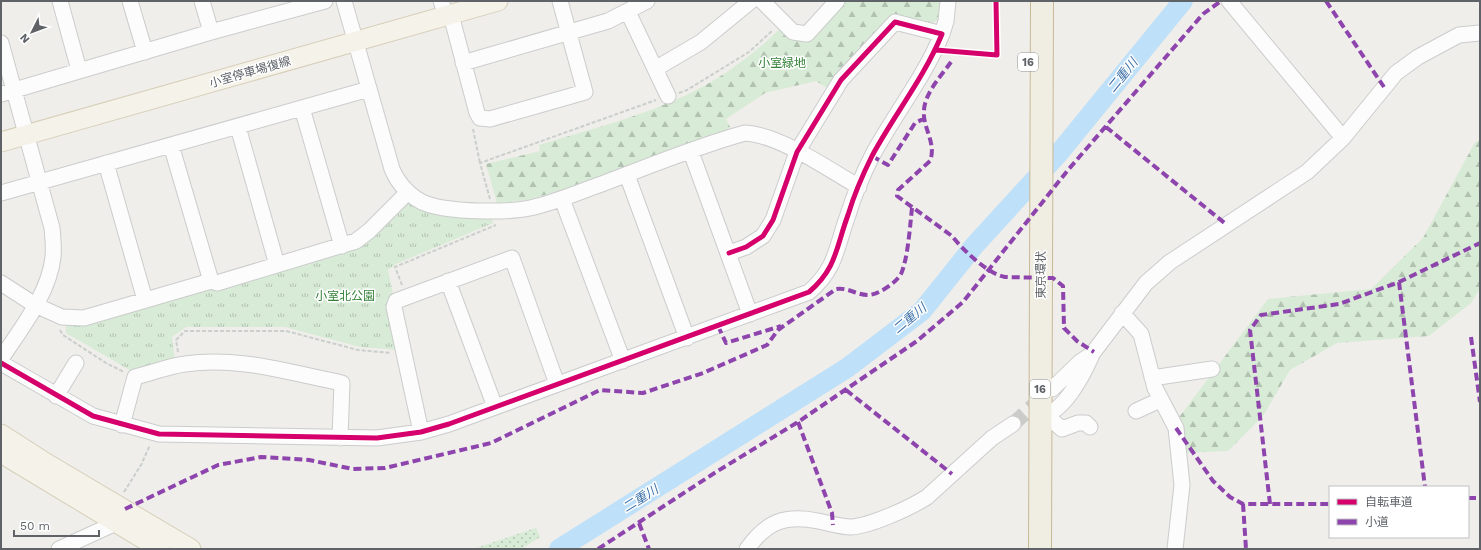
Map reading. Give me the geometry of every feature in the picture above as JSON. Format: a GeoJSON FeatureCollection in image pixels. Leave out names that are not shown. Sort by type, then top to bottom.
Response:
{"type":"FeatureCollection","features":[{"type":"Feature","properties":{"kind":"highway","name":"東京環状"},"geometry":{"type":"LineString","coordinates":[[1024,549],[1034,235],[1034,118],[1028,1]]}},
{"type":"Feature","properties":{"kind":"highway","name":"東京環状"},"geometry":{"type":"LineString","coordinates":[[1034,118],[1042,1]]}},
{"type":"Feature","properties":{"kind":"highway","name":"東京環状"},"geometry":{"type":"LineString","coordinates":[[1034,235],[1043,416],[1040,549]]}},
{"type":"Feature","properties":{"kind":"main road","name":"小室停車場復線"},"geometry":{"type":"LineString","coordinates":[[1,142],[355,41],[453,9],[498,1]]}},
{"type":"Feature","properties":{"kind":"main road"},"geometry":{"type":"LineString","coordinates":[[1,434],[46,463],[191,549]]}},
{"type":"Feature","properties":{"kind":"main road"},"geometry":{"type":"LineString","coordinates":[[1,453],[160,549]]}},
{"type":"Feature","properties":{"kind":"street"},"geometry":{"type":"LineString","coordinates":[[60,1],[79,70]]}},
{"type":"Feature","properties":{"kind":"street"},"geometry":{"type":"LineString","coordinates":[[130,1],[145,52]]}},
{"type":"Feature","properties":{"kind":"street"},"geometry":{"type":"LineString","coordinates":[[202,1],[211,32]]}},
{"type":"Feature","properties":{"kind":"street"},"geometry":{"type":"LineString","coordinates":[[8,92],[211,32],[274,8],[325,1]]}},
{"type":"Feature","properties":{"kind":"street"},"geometry":{"type":"LineString","coordinates":[[344,1],[392,169],[399,183],[408,192],[416,199],[434,206],[493,211],[530,208],[562,199],[745,133],[762,135],[797,152],[859,187]]}},
{"type":"Feature","properties":{"kind":"street"},"geometry":{"type":"LineString","coordinates":[[453,9],[463,64],[477,113],[480,118],[490,120],[585,92],[560,1]]}},
{"type":"Feature","properties":{"kind":"street"},"geometry":{"type":"LineString","coordinates":[[463,64],[569,34],[608,21],[647,1]]}},
{"type":"Feature","properties":{"kind":"street"},"geometry":{"type":"LineString","coordinates":[[655,69],[701,42],[751,1]]}},
{"type":"Feature","properties":{"kind":"street"},"geometry":{"type":"LineString","coordinates":[[762,1],[793,32],[807,34],[837,1]]}},
{"type":"Feature","properties":{"kind":"street"},"geometry":{"type":"LineString","coordinates":[[1,363],[93,416],[122,426],[156,434],[377,438],[421,432],[495,407],[687,338],[809,292],[826,276],[831,266],[848,215],[872,156],[934,55],[946,21],[948,1]]}},
{"type":"Feature","properties":{"kind":"street"},"geometry":{"type":"LineString","coordinates":[[1229,1],[1343,138]]}},
{"type":"Feature","properties":{"kind":"street"},"geometry":{"type":"LineString","coordinates":[[628,12],[668,96]]}},
{"type":"Feature","properties":{"kind":"street"},"geometry":{"type":"LineString","coordinates":[[728,253],[746,247],[763,236],[773,220],[797,152],[841,80],[895,22],[942,34]]}},
{"type":"Feature","properties":{"kind":"street"},"geometry":{"type":"LineString","coordinates":[[1090,426],[1086,423],[1078,423],[1062,429],[1043,416],[1062,405],[1085,370],[1092,354],[1146,283],[1170,262],[1307,172],[1343,138],[1396,73],[1418,57],[1459,35],[1480,33]]}},
{"type":"Feature","properties":{"kind":"street"},"geometry":{"type":"LineString","coordinates":[[1,43],[8,92],[27,135],[52,228],[53,256],[47,280],[35,305],[1,359]]}},
{"type":"Feature","properties":{"kind":"street"},"geometry":{"type":"LineString","coordinates":[[1,193],[368,89]]}},
{"type":"Feature","properties":{"kind":"street"},"geometry":{"type":"LineString","coordinates":[[302,108],[342,246]]}},
{"type":"Feature","properties":{"kind":"street"},"geometry":{"type":"LineString","coordinates":[[238,127],[277,265]]}},
{"type":"Feature","properties":{"kind":"street"},"geometry":{"type":"LineString","coordinates":[[171,145],[211,281]]}},
{"type":"Feature","properties":{"kind":"street"},"geometry":{"type":"LineString","coordinates":[[691,152],[750,314]]}},
{"type":"Feature","properties":{"kind":"street"},"geometry":{"type":"LineString","coordinates":[[106,163],[145,300]]}},
{"type":"Feature","properties":{"kind":"street"},"geometry":{"type":"LineString","coordinates":[[627,175],[687,338]]}},
{"type":"Feature","properties":{"kind":"street"},"geometry":{"type":"LineString","coordinates":[[1,283],[35,305],[62,317],[84,318],[211,281],[217,283],[356,241],[369,231],[408,192]]}},
{"type":"Feature","properties":{"kind":"street"},"geometry":{"type":"LineString","coordinates":[[562,199],[623,361]]}},
{"type":"Feature","properties":{"kind":"street"},"geometry":{"type":"LineString","coordinates":[[421,432],[394,307],[396,301],[512,258],[557,384]]}},
{"type":"Feature","properties":{"kind":"street"},"geometry":{"type":"LineString","coordinates":[[448,281],[495,407]]}},
{"type":"Feature","properties":{"kind":"street"},"geometry":{"type":"LineString","coordinates":[[1122,313],[1141,334],[1152,378],[1160,400],[1176,428],[1182,471],[1182,485],[1175,549]]}},
{"type":"Feature","properties":{"kind":"street"},"geometry":{"type":"LineString","coordinates":[[1052,389],[1080,362],[1092,354]]}},
{"type":"Feature","properties":{"kind":"street"},"geometry":{"type":"LineString","coordinates":[[122,426],[135,377],[180,365],[213,361],[238,363],[342,383],[340,438]]}},
{"type":"Feature","properties":{"kind":"street"},"geometry":{"type":"LineString","coordinates":[[56,396],[76,363]]}},
{"type":"Feature","properties":{"kind":"street"},"geometry":{"type":"LineString","coordinates":[[1152,378],[1212,368]]}},
{"type":"Feature","properties":{"kind":"street"},"geometry":{"type":"LineString","coordinates":[[1136,410],[1160,400]]}},
{"type":"Feature","properties":{"kind":"street"},"geometry":{"type":"LineString","coordinates":[[747,549],[768,526],[784,521],[801,518],[850,527],[868,523],[916,504],[927,497],[992,438],[1012,424]]}},
{"type":"Feature","properties":{"kind":"street"},"geometry":{"type":"LineString","coordinates":[[59,549],[116,523]]}},
{"type":"Feature","properties":{"kind":"path"},"geometry":{"type":"LineString","coordinates":[[480,163],[687,90],[749,52],[783,21]]}},
{"type":"Feature","properties":{"kind":"path"},"geometry":{"type":"LineString","coordinates":[[407,296],[395,267],[497,224],[472,132],[477,113]]}},
{"type":"Feature","properties":{"kind":"path"},"geometry":{"type":"LineString","coordinates":[[62,317],[60,331],[63,335],[106,363],[135,377]]}},
{"type":"Feature","properties":{"kind":"path"},"geometry":{"type":"LineString","coordinates":[[180,365],[176,340],[185,331],[286,331],[358,350],[404,354]]}},
{"type":"Feature","properties":{"kind":"path"},"geometry":{"type":"LineString","coordinates":[[122,495],[141,465],[156,434]]}},
{"type":"Feature","properties":{"kind":"green space","name":"小室緑地"},"geometry":{"type":"Polygon","coordinates":[[[845,1],[940,1],[938,20],[930,24],[892,15],[829,89],[816,81],[765,93],[726,119],[731,129],[559,191],[527,200],[497,203],[486,164],[540,151],[539,145],[607,125],[675,100],[725,73],[750,55],[781,28],[793,40],[810,39],[845,1]]]}},
{"type":"Feature","properties":{"kind":"green space"},"geometry":{"type":"Polygon","coordinates":[[[1480,139],[1480,289],[1471,303],[1429,336],[1337,343],[1290,370],[1263,416],[1228,451],[1179,453],[1171,428],[1268,299],[1371,289],[1423,238],[1474,144],[1480,139]]]}},
{"type":"Feature","properties":{"kind":"green space","name":"小室北公園"},"geometry":{"type":"Polygon","coordinates":[[[410,202],[492,218],[493,223],[396,264],[388,270],[394,298],[399,350],[360,347],[285,327],[186,327],[172,337],[175,361],[133,372],[66,333],[66,322],[344,250],[402,205],[410,202]]]}},
{"type":"Feature","properties":{"kind":"green space"},"geometry":{"type":"Polygon","coordinates":[[[536,528],[540,537],[521,549],[473,549],[536,528]]]}},
{"type":"Feature","properties":{"kind":"waterway","name":"二重川"},"geometry":{"type":"LineString","coordinates":[[559,549],[847,368],[922,311],[974,246],[1059,153],[1183,1]]}},
{"type":"Feature","properties":{"kind":"tunnel"},"geometry":{"type":"LineString","coordinates":[[1013,424],[1044,396]]}},
{"type":"Feature","properties":{"kind":"marked path"},"geometry":{"type":"LineString","coordinates":[[598,549],[716,472],[798,422],[917,341],[963,302],[1068,170],[1203,14],[1221,1]]}},
{"type":"Feature","properties":{"kind":"marked path"},"geometry":{"type":"LineString","coordinates":[[1326,1],[1384,87]]}},
{"type":"Feature","properties":{"kind":"marked path"},"geometry":{"type":"LineString","coordinates":[[951,62],[930,91],[925,104],[925,123],[932,148],[930,161],[898,190],[897,196],[952,236],[969,254],[998,275],[1005,277],[1053,278],[1063,286],[1064,328],[1077,341],[1094,352]]}},
{"type":"Feature","properties":{"kind":"marked path"},"geometry":{"type":"LineString","coordinates":[[872,156],[888,165],[915,123],[925,118]]}},
{"type":"Feature","properties":{"kind":"marked path"},"geometry":{"type":"LineString","coordinates":[[1106,127],[1227,225]]}},
{"type":"Feature","properties":{"kind":"marked path"},"geometry":{"type":"LineString","coordinates":[[125,509],[218,465],[261,457],[309,460],[353,469],[385,468],[491,443],[600,390],[643,393],[703,373],[767,345],[778,330],[836,289],[844,289],[868,295],[882,291],[891,285],[899,277],[903,267],[912,208]]}},
{"type":"Feature","properties":{"kind":"marked path"},"geometry":{"type":"LineString","coordinates":[[1270,504],[1250,330],[1261,315],[1339,304],[1399,282],[1480,243]]}},
{"type":"Feature","properties":{"kind":"marked path"},"geometry":{"type":"LineString","coordinates":[[1399,282],[1425,486]]}},
{"type":"Feature","properties":{"kind":"marked path"},"geometry":{"type":"LineString","coordinates":[[718,326],[726,343],[781,326]]}},
{"type":"Feature","properties":{"kind":"marked path"},"geometry":{"type":"LineString","coordinates":[[1471,337],[1480,402]]}},
{"type":"Feature","properties":{"kind":"marked path"},"geometry":{"type":"LineString","coordinates":[[846,390],[952,474]]}},
{"type":"Feature","properties":{"kind":"marked path"},"geometry":{"type":"LineString","coordinates":[[798,422],[832,513],[833,525]]}},
{"type":"Feature","properties":{"kind":"marked path"},"geometry":{"type":"LineString","coordinates":[[1176,428],[1213,481],[1230,497],[1243,504],[1329,504]]}},
{"type":"Feature","properties":{"kind":"marked path"},"geometry":{"type":"LineString","coordinates":[[1469,498],[1480,498]]}},
{"type":"Feature","properties":{"kind":"marked path"},"geometry":{"type":"LineString","coordinates":[[1243,504],[1246,549]]}},
{"type":"Feature","properties":{"kind":"marked path"},"geometry":{"type":"LineString","coordinates":[[639,523],[649,549]]}},
{"type":"Feature","properties":{"kind":"cycle path"},"geometry":{"type":"LineString","coordinates":[[936,50],[997,55],[996,1]]}},
{"type":"Feature","properties":{"kind":"cycle path"},"geometry":{"type":"LineString","coordinates":[[1,363],[93,416],[159,434],[377,438],[421,432],[449,424],[809,292],[818,283],[830,266],[838,247],[853,200],[872,156],[927,66],[942,34],[895,22],[841,80],[797,152],[773,220],[763,236],[746,247],[729,253]]}}]}
